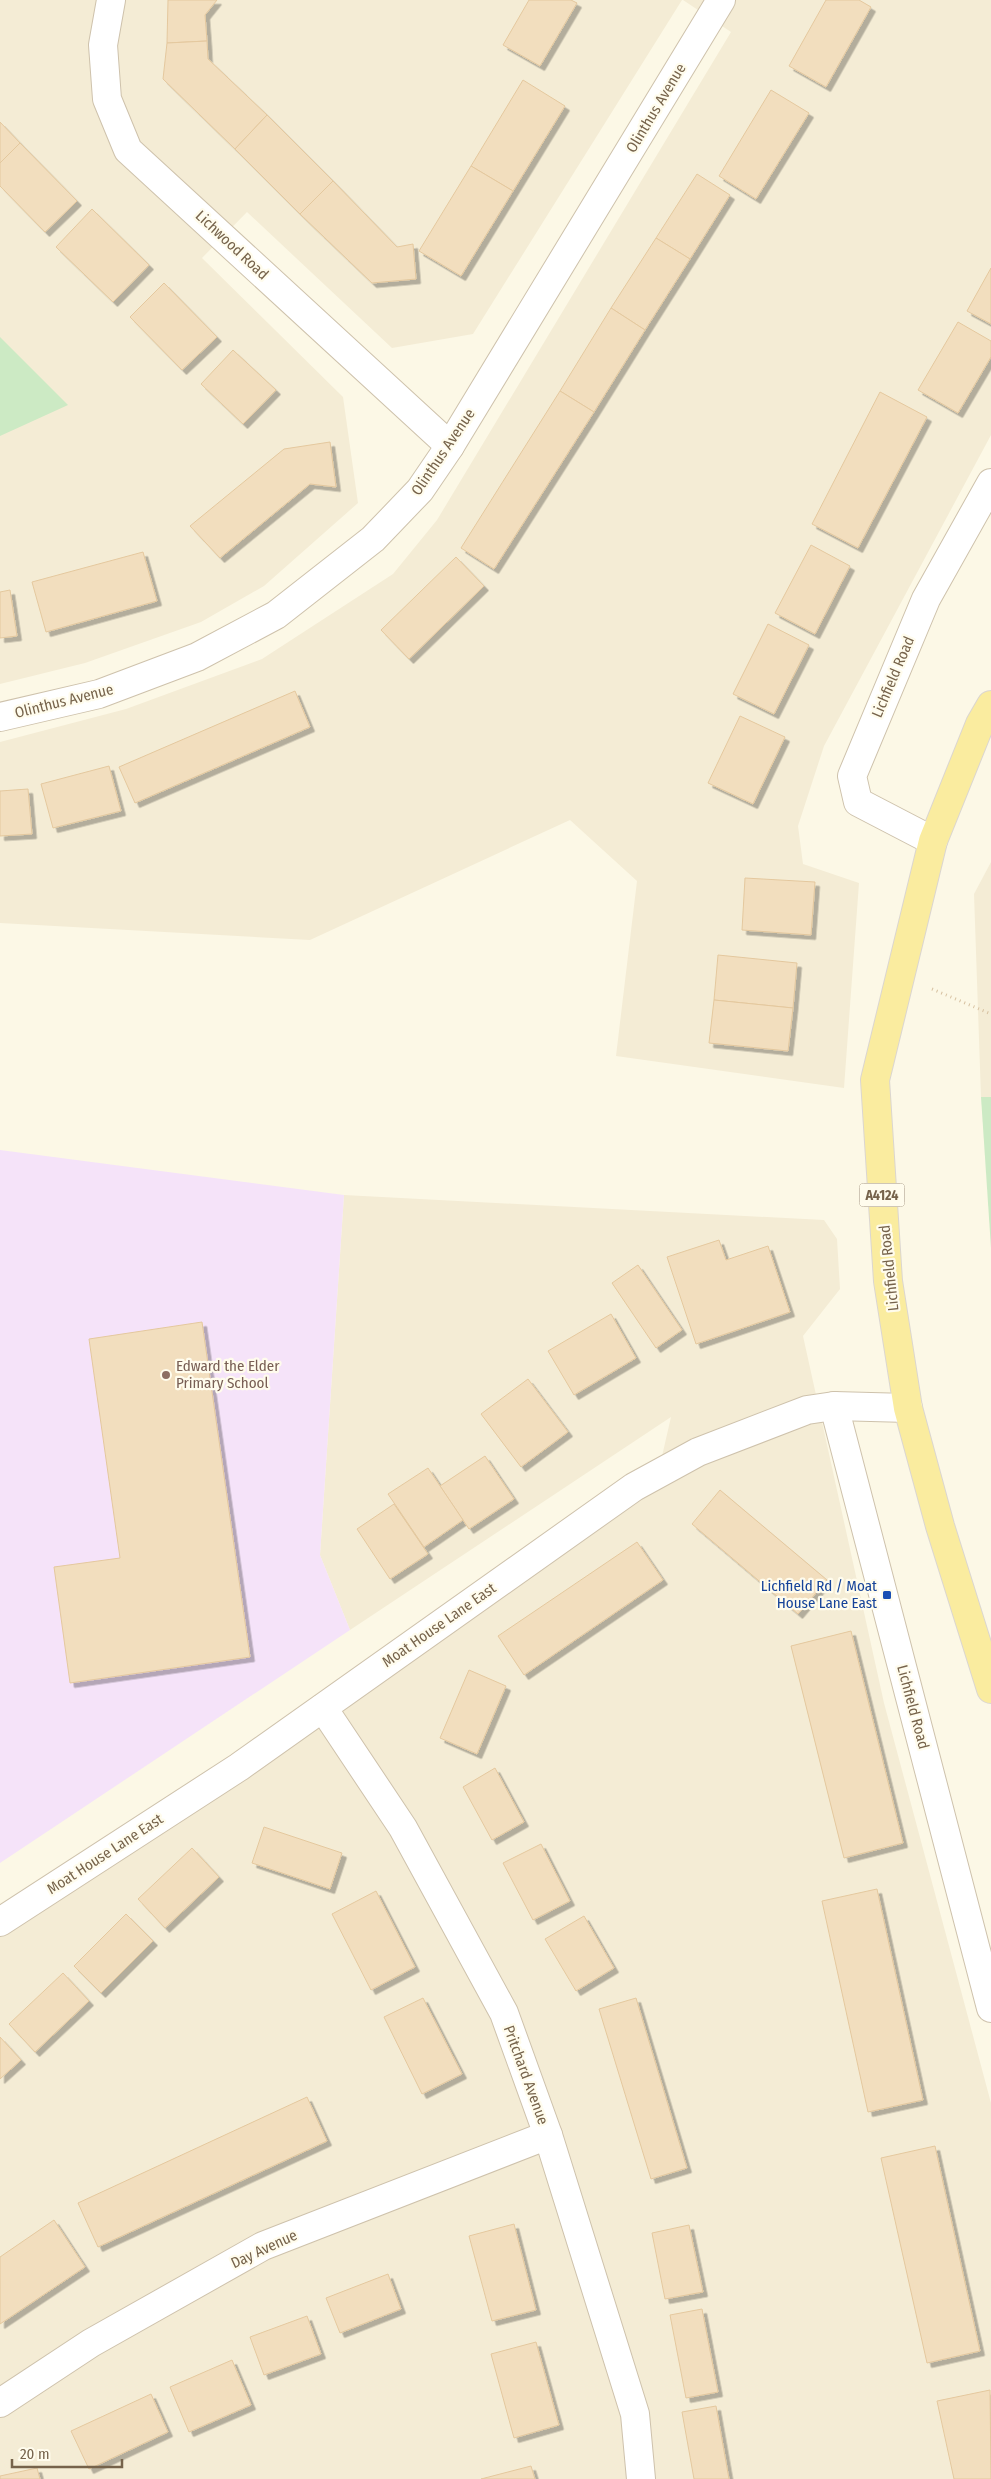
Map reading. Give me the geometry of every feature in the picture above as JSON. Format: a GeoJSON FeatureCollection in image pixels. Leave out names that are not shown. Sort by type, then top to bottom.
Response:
{"type":"FeatureCollection","features":[{"type":"Feature","properties":{"kind":"main road","name":"Lichfield Road"},"geometry":{"type":"LineString","coordinates":[[991,705],[980,724],[933,841],[875,1080],[888,1281],[908,1408],[940,1526],[991,1689]]}},
{"type":"Feature","properties":{"kind":"street","name":"Lichwood Road"},"geometry":{"type":"LineString","coordinates":[[111,0],[103,45],[107,98],[128,150],[450,446]]}},
{"type":"Feature","properties":{"kind":"street","name":"Olinthus Avenue"},"geometry":{"type":"LineString","coordinates":[[0,717],[99,694],[197,657],[276,615],[373,539],[420,490],[450,446],[721,0]]}},
{"type":"Feature","properties":{"kind":"street","name":"Lichfield Road"},"geometry":{"type":"LineString","coordinates":[[933,841],[858,802],[852,776],[926,599],[991,483]]}},
{"type":"Feature","properties":{"kind":"street","name":"Lichfield Road"},"geometry":{"type":"LineString","coordinates":[[834,1406],[991,2008]]}},
{"type":"Feature","properties":{"kind":"street","name":"Moat House Lane East"},"geometry":{"type":"LineString","coordinates":[[0,1922],[239,1767],[634,1487],[698,1452],[807,1410],[834,1406],[908,1408]]}},
{"type":"Feature","properties":{"kind":"street","name":"Pritchard Avenue"},"geometry":{"type":"LineString","coordinates":[[323,1708],[403,1828],[504,2013],[548,2135],[635,2414],[642,2479]]}},
{"type":"Feature","properties":{"kind":"street","name":"Day Avenue"},"geometry":{"type":"LineString","coordinates":[[0,2403],[91,2343],[263,2246],[548,2135]]}},
{"type":"Feature","properties":{"kind":"path"},"geometry":{"type":"LineString","coordinates":[[927,988],[991,1014]]}},
{"type":"Feature","properties":{"kind":"shaded area"},"geometry":{"type":"Polygon","coordinates":[[[0,0],[682,0],[473,334],[392,348],[247,212],[202,258],[343,397],[358,503],[264,586],[201,622],[85,663],[0,684],[0,0]]]}},
{"type":"Feature","properties":{"kind":"shaded area"},"geometry":{"type":"Polygon","coordinates":[[[683,0],[991,0],[991,435],[824,746],[798,826],[803,864],[859,883],[844,1088],[616,1056],[637,881],[570,820],[310,940],[0,923],[0,742],[126,709],[262,659],[393,574],[437,520],[731,32],[683,0]]]}},
{"type":"Feature","properties":{"kind":"shaded area"},"geometry":{"type":"Polygon","coordinates":[[[991,862],[991,1097],[981,1097],[974,894],[991,862]]]}},
{"type":"Feature","properties":{"kind":"shaded area","name":"Edward the Elder Primary School"},"geometry":{"type":"Polygon","coordinates":[[[0,1150],[344,1195],[320,1555],[350,1630],[0,1863],[0,1150]]]}},
{"type":"Feature","properties":{"kind":"shaded area"},"geometry":{"type":"Polygon","coordinates":[[[344,1195],[824,1220],[837,1239],[840,1289],[803,1336],[884,1703],[991,2103],[991,2479],[0,2479],[0,1934],[376,1687],[654,1491],[671,1417],[350,1630],[320,1555],[344,1195]]]}},
{"type":"Feature","properties":{"kind":"green space"},"geometry":{"type":"Polygon","coordinates":[[[0,337],[68,405],[0,436],[0,337]]]}},
{"type":"Feature","properties":{"kind":"green space"},"geometry":{"type":"Polygon","coordinates":[[[981,1097],[991,1097],[991,1248],[981,1097]]]}},
{"type":"Feature","properties":{"kind":"building"},"geometry":{"type":"Polygon","coordinates":[[[168,0],[217,0],[205,15],[207,41],[167,43],[168,0]]]}},
{"type":"Feature","properties":{"kind":"building"},"geometry":{"type":"Polygon","coordinates":[[[529,0],[571,0],[577,3],[540,66],[503,45],[529,0]]]}},
{"type":"Feature","properties":{"kind":"building"},"geometry":{"type":"Polygon","coordinates":[[[826,0],[859,0],[871,7],[826,87],[789,66],[826,0]]]}},
{"type":"Feature","properties":{"kind":"building"},"geometry":{"type":"Polygon","coordinates":[[[207,41],[208,59],[267,115],[235,149],[163,79],[167,43],[207,41]]]}},
{"type":"Feature","properties":{"kind":"building"},"geometry":{"type":"Polygon","coordinates":[[[523,80],[565,106],[513,191],[471,166],[523,80]]]}},
{"type":"Feature","properties":{"kind":"building"},"geometry":{"type":"Polygon","coordinates":[[[771,90],[809,113],[756,199],[719,176],[771,90]]]}},
{"type":"Feature","properties":{"kind":"building"},"geometry":{"type":"Polygon","coordinates":[[[267,115],[333,181],[300,214],[235,149],[267,115]]]}},
{"type":"Feature","properties":{"kind":"building"},"geometry":{"type":"Polygon","coordinates":[[[0,122],[20,143],[0,163],[0,122]]]}},
{"type":"Feature","properties":{"kind":"building"},"geometry":{"type":"Polygon","coordinates":[[[20,143],[77,201],[45,232],[0,186],[0,163],[20,143]]]}},
{"type":"Feature","properties":{"kind":"building"},"geometry":{"type":"Polygon","coordinates":[[[471,166],[513,191],[461,276],[419,251],[471,166]]]}},
{"type":"Feature","properties":{"kind":"building"},"geometry":{"type":"Polygon","coordinates":[[[697,174],[730,195],[690,259],[656,238],[697,174]]]}},
{"type":"Feature","properties":{"kind":"building"},"geometry":{"type":"Polygon","coordinates":[[[333,181],[397,247],[413,244],[416,279],[372,283],[300,214],[333,181]]]}},
{"type":"Feature","properties":{"kind":"building"},"geometry":{"type":"Polygon","coordinates":[[[92,209],[149,265],[113,302],[56,247],[92,209]]]}},
{"type":"Feature","properties":{"kind":"building"},"geometry":{"type":"Polygon","coordinates":[[[656,238],[690,259],[645,330],[611,308],[656,238]]]}},
{"type":"Feature","properties":{"kind":"building"},"geometry":{"type":"Polygon","coordinates":[[[991,268],[991,324],[967,311],[991,268]]]}},
{"type":"Feature","properties":{"kind":"building"},"geometry":{"type":"Polygon","coordinates":[[[164,283],[217,337],[182,370],[130,317],[164,283]]]}},
{"type":"Feature","properties":{"kind":"building"},"geometry":{"type":"Polygon","coordinates":[[[611,308],[645,330],[594,412],[560,391],[611,308]]]}},
{"type":"Feature","properties":{"kind":"building"},"geometry":{"type":"Polygon","coordinates":[[[958,322],[991,341],[991,357],[958,413],[918,390],[958,322]]]}},
{"type":"Feature","properties":{"kind":"building"},"geometry":{"type":"Polygon","coordinates":[[[233,350],[276,390],[243,424],[201,384],[233,350]]]}},
{"type":"Feature","properties":{"kind":"building"},"geometry":{"type":"Polygon","coordinates":[[[560,391],[594,412],[494,569],[461,548],[560,391]]]}},
{"type":"Feature","properties":{"kind":"building"},"geometry":{"type":"Polygon","coordinates":[[[880,392],[927,417],[858,548],[812,524],[880,392]]]}},
{"type":"Feature","properties":{"kind":"building"},"geometry":{"type":"Polygon","coordinates":[[[330,442],[336,487],[310,484],[220,558],[190,526],[284,449],[330,442]]]}},
{"type":"Feature","properties":{"kind":"building"},"geometry":{"type":"Polygon","coordinates":[[[811,545],[850,566],[815,634],[775,613],[811,545]]]}},
{"type":"Feature","properties":{"kind":"building"},"geometry":{"type":"Polygon","coordinates":[[[143,552],[157,601],[46,632],[32,582],[143,552]]]}},
{"type":"Feature","properties":{"kind":"building"},"geometry":{"type":"Polygon","coordinates":[[[456,557],[484,586],[409,659],[381,630],[456,557]]]}},
{"type":"Feature","properties":{"kind":"building"},"geometry":{"type":"Polygon","coordinates":[[[10,590],[17,636],[0,638],[0,592],[10,590]]]}},
{"type":"Feature","properties":{"kind":"building"},"geometry":{"type":"Polygon","coordinates":[[[768,624],[809,645],[774,714],[733,694],[768,624]]]}},
{"type":"Feature","properties":{"kind":"building"},"geometry":{"type":"Polygon","coordinates":[[[295,691],[310,727],[135,803],[119,767],[295,691]]]}},
{"type":"Feature","properties":{"kind":"building"},"geometry":{"type":"Polygon","coordinates":[[[740,716],[785,737],[753,804],[708,783],[740,716]]]}},
{"type":"Feature","properties":{"kind":"building"},"geometry":{"type":"Polygon","coordinates":[[[109,766],[121,811],[53,828],[41,784],[109,766]]]}},
{"type":"Feature","properties":{"kind":"building"},"geometry":{"type":"Polygon","coordinates":[[[28,789],[32,834],[0,836],[0,791],[28,789]]]}},
{"type":"Feature","properties":{"kind":"building"},"geometry":{"type":"Polygon","coordinates":[[[745,878],[815,882],[811,935],[742,930],[745,878]]]}},
{"type":"Feature","properties":{"kind":"building"},"geometry":{"type":"Polygon","coordinates":[[[718,955],[797,963],[793,1008],[714,1000],[718,955]]]}},
{"type":"Feature","properties":{"kind":"building"},"geometry":{"type":"Polygon","coordinates":[[[714,1000],[793,1008],[788,1051],[709,1043],[714,1000]]]}},
{"type":"Feature","properties":{"kind":"building"},"geometry":{"type":"Polygon","coordinates":[[[719,1240],[726,1260],[768,1246],[790,1312],[696,1344],[667,1257],[719,1240]]]}},
{"type":"Feature","properties":{"kind":"building"},"geometry":{"type":"Polygon","coordinates":[[[638,1265],[682,1330],[656,1348],[612,1283],[638,1265]]]}},
{"type":"Feature","properties":{"kind":"building"},"geometry":{"type":"Polygon","coordinates":[[[611,1314],[636,1358],[574,1395],[548,1351],[611,1314]]]}},
{"type":"Feature","properties":{"kind":"building"},"geometry":{"type":"Polygon","coordinates":[[[202,1322],[250,1657],[70,1683],[54,1567],[120,1558],[89,1339],[202,1322]]]}},
{"type":"Feature","properties":{"kind":"building"},"geometry":{"type":"Polygon","coordinates":[[[528,1379],[568,1432],[521,1467],[481,1414],[528,1379]]]}},
{"type":"Feature","properties":{"kind":"building"},"geometry":{"type":"Polygon","coordinates":[[[485,1456],[514,1499],[469,1529],[440,1486],[485,1456]]]}},
{"type":"Feature","properties":{"kind":"building"},"geometry":{"type":"Polygon","coordinates":[[[428,1468],[463,1520],[424,1547],[388,1494],[428,1468]]]}},
{"type":"Feature","properties":{"kind":"building"},"geometry":{"type":"Polygon","coordinates":[[[720,1490],[827,1580],[798,1614],[692,1524],[720,1490]]]}},
{"type":"Feature","properties":{"kind":"building"},"geometry":{"type":"Polygon","coordinates":[[[394,1504],[428,1554],[390,1579],[357,1529],[394,1504]]]}},
{"type":"Feature","properties":{"kind":"building"},"geometry":{"type":"Polygon","coordinates":[[[637,1542],[663,1580],[524,1675],[498,1636],[637,1542]]]}},
{"type":"Feature","properties":{"kind":"building"},"geometry":{"type":"Polygon","coordinates":[[[851,1631],[903,1843],[844,1858],[791,1646],[851,1631]]]}},
{"type":"Feature","properties":{"kind":"building"},"geometry":{"type":"Polygon","coordinates":[[[469,1670],[506,1686],[477,1754],[440,1738],[469,1670]]]}},
{"type":"Feature","properties":{"kind":"building"},"geometry":{"type":"Polygon","coordinates":[[[495,1768],[524,1822],[492,1840],[463,1787],[495,1768]]]}},
{"type":"Feature","properties":{"kind":"building"},"geometry":{"type":"Polygon","coordinates":[[[264,1827],[342,1853],[330,1889],[252,1863],[264,1827]]]}},
{"type":"Feature","properties":{"kind":"building"},"geometry":{"type":"Polygon","coordinates":[[[541,1844],[570,1901],[533,1920],[503,1863],[541,1844]]]}},
{"type":"Feature","properties":{"kind":"building"},"geometry":{"type":"Polygon","coordinates":[[[192,1848],[219,1877],[165,1928],[138,1899],[192,1848]]]}},
{"type":"Feature","properties":{"kind":"building"},"geometry":{"type":"Polygon","coordinates":[[[877,1889],[923,2100],[868,2112],[822,1901],[877,1889]]]}},
{"type":"Feature","properties":{"kind":"building"},"geometry":{"type":"Polygon","coordinates":[[[376,1891],[415,1967],[371,1990],[332,1914],[376,1891]]]}},
{"type":"Feature","properties":{"kind":"building"},"geometry":{"type":"Polygon","coordinates":[[[126,1914],[153,1941],[101,1993],[74,1966],[126,1914]]]}},
{"type":"Feature","properties":{"kind":"building"},"geometry":{"type":"Polygon","coordinates":[[[584,1916],[614,1968],[576,1991],[545,1939],[584,1916]]]}},
{"type":"Feature","properties":{"kind":"building"},"geometry":{"type":"Polygon","coordinates":[[[63,1973],[89,2001],[35,2052],[9,2024],[63,1973]]]}},
{"type":"Feature","properties":{"kind":"building"},"geometry":{"type":"Polygon","coordinates":[[[423,1998],[462,2074],[422,2094],[384,2017],[423,1998]]]}},
{"type":"Feature","properties":{"kind":"building"},"geometry":{"type":"Polygon","coordinates":[[[636,1998],[687,2168],[651,2179],[599,2009],[636,1998]]]}},
{"type":"Feature","properties":{"kind":"building"},"geometry":{"type":"Polygon","coordinates":[[[0,2037],[21,2060],[0,2079],[0,2037]]]}},
{"type":"Feature","properties":{"kind":"building"},"geometry":{"type":"Polygon","coordinates":[[[307,2097],[327,2141],[98,2247],[78,2203],[307,2097]]]}},
{"type":"Feature","properties":{"kind":"building"},"geometry":{"type":"Polygon","coordinates":[[[935,2146],[980,2351],[927,2363],[881,2158],[935,2146]]]}},
{"type":"Feature","properties":{"kind":"building"},"geometry":{"type":"Polygon","coordinates":[[[54,2220],[85,2267],[0,2324],[0,2257],[54,2220]]]}},
{"type":"Feature","properties":{"kind":"building"},"geometry":{"type":"Polygon","coordinates":[[[514,2224],[536,2310],[492,2321],[469,2236],[514,2224]]]}},
{"type":"Feature","properties":{"kind":"building"},"geometry":{"type":"Polygon","coordinates":[[[689,2225],[703,2292],[665,2299],[652,2233],[689,2225]]]}},
{"type":"Feature","properties":{"kind":"building"},"geometry":{"type":"Polygon","coordinates":[[[388,2274],[401,2309],[340,2333],[326,2298],[388,2274]]]}},
{"type":"Feature","properties":{"kind":"building"},"geometry":{"type":"Polygon","coordinates":[[[702,2309],[718,2392],[686,2398],[670,2315],[702,2309]]]}},
{"type":"Feature","properties":{"kind":"building"},"geometry":{"type":"Polygon","coordinates":[[[307,2316],[321,2354],[264,2375],[250,2337],[307,2316]]]}},
{"type":"Feature","properties":{"kind":"building"},"geometry":{"type":"Polygon","coordinates":[[[536,2342],[559,2425],[514,2438],[491,2354],[536,2342]]]}},
{"type":"Feature","properties":{"kind":"building"},"geometry":{"type":"Polygon","coordinates":[[[232,2360],[251,2405],[189,2432],[170,2387],[232,2360]]]}},
{"type":"Feature","properties":{"kind":"building"},"geometry":{"type":"Polygon","coordinates":[[[990,2390],[991,2479],[954,2479],[937,2401],[990,2390]]]}},
{"type":"Feature","properties":{"kind":"building"},"geometry":{"type":"Polygon","coordinates":[[[151,2394],[168,2432],[89,2469],[71,2431],[151,2394]]]}},
{"type":"Feature","properties":{"kind":"building"},"geometry":{"type":"Polygon","coordinates":[[[716,2406],[729,2479],[694,2479],[682,2412],[716,2406]]]}},
{"type":"Feature","properties":{"kind":"building"},"geometry":{"type":"Polygon","coordinates":[[[531,2466],[535,2479],[481,2479],[531,2466]]]}},
{"type":"Feature","properties":{"kind":"building"},"geometry":{"type":"Polygon","coordinates":[[[37,2468],[40,2479],[0,2479],[0,2476],[37,2468]]]}},
{"type":"Feature","properties":{"kind":"place","name":"Edward the Elder Primary School"},"geometry":{"type":"Point","coordinates":[166,1375]}},
{"type":"Feature","properties":{"kind":"place","name":"Lichfield Rd / Moat House Lane East"},"geometry":{"type":"Point","coordinates":[887,1595]}}]}
